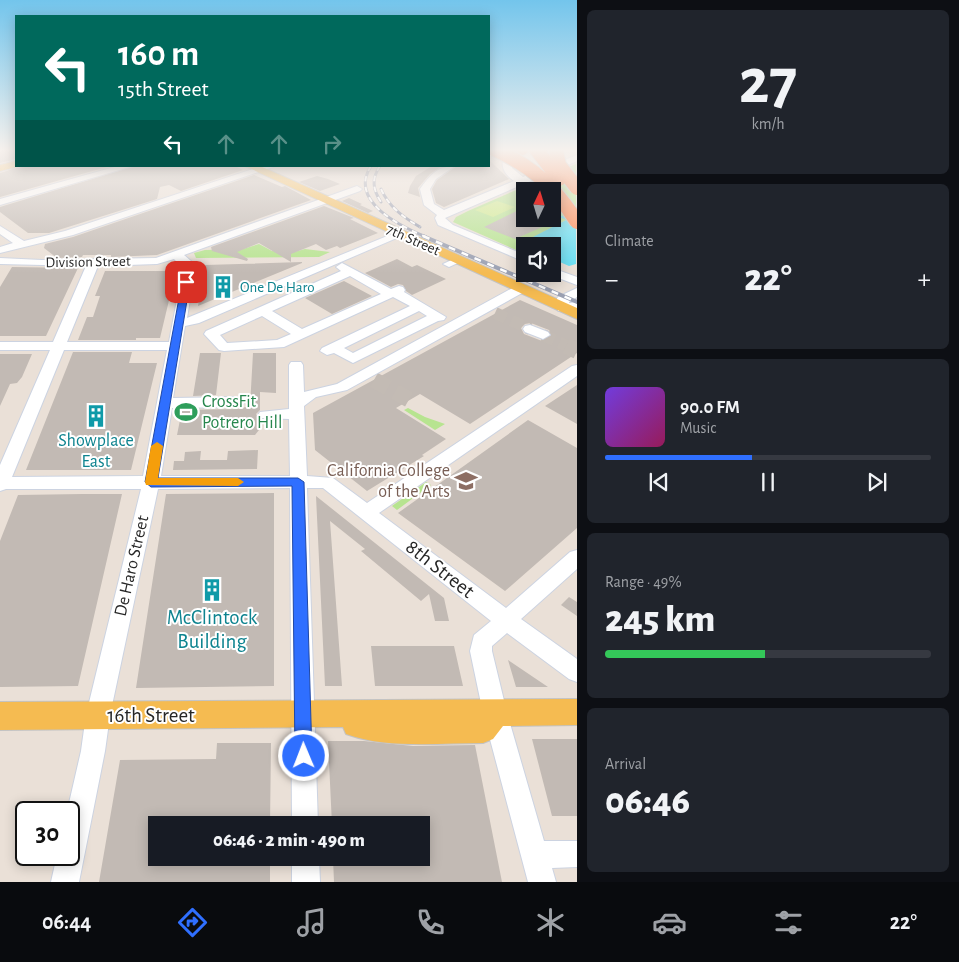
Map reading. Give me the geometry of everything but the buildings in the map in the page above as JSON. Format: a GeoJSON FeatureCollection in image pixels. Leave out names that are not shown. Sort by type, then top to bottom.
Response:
{"type":"FeatureCollection","features":[{"type":"Feature","properties":{"kind":"highway"},"geometry":{"type":"LineString","coordinates":[[555,190],[576,222]]}},
{"type":"Feature","properties":{"kind":"highway"},"geometry":{"type":"LineString","coordinates":[[568,190],[576,201]]}},
{"type":"Feature","properties":{"kind":"main road","name":"7th Street"},"geometry":{"type":"LineString","coordinates":[[303,190],[401,234],[454,262],[572,309]]}},
{"type":"Feature","properties":{"kind":"main road"},"geometry":{"type":"LineString","coordinates":[[495,713],[576,712]]}},
{"type":"Feature","properties":{"kind":"main road","name":"16th Street"},"geometry":{"type":"LineString","coordinates":[[0,716],[303,716],[391,730],[483,729],[495,713]]}},
{"type":"Feature","properties":{"kind":"street"},"geometry":{"type":"LineString","coordinates":[[0,202],[42,190]]}},
{"type":"Feature","properties":{"kind":"street"},"geometry":{"type":"LineString","coordinates":[[1,255],[19,242],[69,233],[192,190]]}},
{"type":"Feature","properties":{"kind":"street","name":"Division Street"},"geometry":{"type":"LineString","coordinates":[[1,255],[14,261],[148,261],[176,255],[358,190]]}},
{"type":"Feature","properties":{"kind":"street"},"geometry":{"type":"LineString","coordinates":[[424,190],[429,205],[443,214]]}},
{"type":"Feature","properties":{"kind":"street"},"geometry":{"type":"LineString","coordinates":[[499,190],[443,214],[440,220],[445,225],[516,256]]}},
{"type":"Feature","properties":{"kind":"street"},"geometry":{"type":"LineString","coordinates":[[179,324],[194,320],[401,234]]}},
{"type":"Feature","properties":{"kind":"street"},"geometry":{"type":"LineString","coordinates":[[14,261],[28,256],[19,242]]}},
{"type":"Feature","properties":{"kind":"street"},"geometry":{"type":"LineString","coordinates":[[19,242],[44,258],[56,261]]}},
{"type":"Feature","properties":{"kind":"street"},"geometry":{"type":"LineString","coordinates":[[357,253],[372,261]]}},
{"type":"Feature","properties":{"kind":"street","name":"De Haro Street"},"geometry":{"type":"LineString","coordinates":[[65,882],[93,751],[98,715],[151,482],[189,268],[188,263],[176,255]]}},
{"type":"Feature","properties":{"kind":"street"},"geometry":{"type":"LineString","coordinates":[[0,484],[94,262]]}},
{"type":"Feature","properties":{"kind":"street"},"geometry":{"type":"LineString","coordinates":[[333,262],[350,272],[394,291],[438,316],[353,359],[330,350],[420,306]]}},
{"type":"Feature","properties":{"kind":"street"},"geometry":{"type":"LineString","coordinates":[[350,272],[212,334],[224,347],[279,344],[394,291]]}},
{"type":"Feature","properties":{"kind":"street"},"geometry":{"type":"LineString","coordinates":[[561,275],[576,281]]}},
{"type":"Feature","properties":{"kind":"street"},"geometry":{"type":"LineString","coordinates":[[266,415],[296,410],[311,394],[342,387],[369,377],[520,289]]}},
{"type":"Feature","properties":{"kind":"street"},"geometry":{"type":"LineString","coordinates":[[572,309],[562,300],[576,292]]}},
{"type":"Feature","properties":{"kind":"street"},"geometry":{"type":"LineString","coordinates":[[262,311],[301,334]]}},
{"type":"Feature","properties":{"kind":"street"},"geometry":{"type":"LineString","coordinates":[[530,329],[543,335]]}},
{"type":"Feature","properties":{"kind":"street"},"geometry":{"type":"LineString","coordinates":[[0,346],[174,346]]}},
{"type":"Feature","properties":{"kind":"street"},"geometry":{"type":"LineString","coordinates":[[296,366],[305,816]]}},
{"type":"Feature","properties":{"kind":"street"},"geometry":{"type":"LineString","coordinates":[[366,512],[576,369]]}},
{"type":"Feature","properties":{"kind":"street"},"geometry":{"type":"LineString","coordinates":[[164,403],[237,402]]}},
{"type":"Feature","properties":{"kind":"street","name":"8th Street"},"geometry":{"type":"LineString","coordinates":[[0,484],[151,482],[266,476],[298,482],[331,484],[576,672]]}},
{"type":"Feature","properties":{"kind":"street"},"geometry":{"type":"LineString","coordinates":[[542,882],[495,713],[481,651],[482,642],[576,557]]}},
{"type":"Feature","properties":{"kind":"street"},"geometry":{"type":"LineString","coordinates":[[535,855],[576,854]]}},
{"type":"Feature","properties":{"kind":"street"},"geometry":{"type":"LineString","coordinates":[[306,866],[306,882]]}},
{"type":"Feature","properties":{"kind":"green space"},"geometry":{"type":"Polygon","coordinates":[[[516,190],[516,228],[551,228],[534,237],[516,237],[516,250],[453,222],[456,217],[516,190]]]}},
{"type":"Feature","properties":{"kind":"green space"},"geometry":{"type":"Polygon","coordinates":[[[561,190],[576,190],[576,215],[561,223],[561,190]]]}},
{"type":"Feature","properties":{"kind":"green space"},"geometry":{"type":"Polygon","coordinates":[[[497,201],[515,207],[493,217],[475,210],[497,201]]]}},
{"type":"Feature","properties":{"kind":"green space"},"geometry":{"type":"Polygon","coordinates":[[[259,244],[272,251],[284,247],[294,252],[305,249],[330,252],[319,257],[196,258],[194,253],[205,250],[243,249],[259,244]]]}},
{"type":"Feature","properties":{"kind":"green space"},"geometry":{"type":"Polygon","coordinates":[[[408,408],[425,417],[445,424],[435,430],[404,410],[408,408]]]}},
{"type":"Feature","properties":{"kind":"green space"},"geometry":{"type":"Polygon","coordinates":[[[426,482],[431,485],[397,510],[392,506],[426,482]]]}},
{"type":"Feature","properties":{"kind":"water"},"geometry":{"type":"Polygon","coordinates":[[[576,215],[576,264],[569,266],[561,262],[561,237],[533,237],[551,228],[561,228],[561,223],[576,215]]]}},
{"type":"Feature","properties":{"kind":"waterway"},"geometry":{"type":"LineString","coordinates":[[561,217],[567,219]]}},
{"type":"Feature","properties":{"kind":"tunnel"},"geometry":{"type":"LineString","coordinates":[[495,313],[530,329]]}},
{"type":"Feature","properties":{"kind":"tunnel"},"geometry":{"type":"LineString","coordinates":[[543,335],[569,347]]}},
{"type":"Feature","properties":{"kind":"tunnel"},"geometry":{"type":"LineString","coordinates":[[566,346],[577,351]]}},
{"type":"Feature","properties":{"kind":"tunnel"},"geometry":{"type":"LineString","coordinates":[[374,380],[410,400]]}},
{"type":"Feature","properties":{"kind":"railway"},"geometry":{"type":"LineString","coordinates":[[366,190],[371,201],[391,219],[426,237]]}},
{"type":"Feature","properties":{"kind":"railway"},"geometry":{"type":"LineString","coordinates":[[375,190],[381,202]]}},
{"type":"Feature","properties":{"kind":"railway"},"geometry":{"type":"LineString","coordinates":[[382,190],[397,211],[420,227]]}},
{"type":"Feature","properties":{"kind":"railway"},"geometry":{"type":"LineString","coordinates":[[423,236],[577,302]]}},
{"type":"Feature","properties":{"kind":"slow traffic"},"geometry":{"type":"LineString","coordinates":[[157,446],[151,482],[238,482]]}},
{"type":"Feature","properties":{"kind":"place","name":"One De Haro"},"geometry":{"type":"Point","coordinates":[223,287]}},
{"type":"Feature","properties":{"kind":"place","name":"CrossFit Potrero Hill"},"geometry":{"type":"Point","coordinates":[186,412]}},
{"type":"Feature","properties":{"kind":"place","name":"Showplace East"},"geometry":{"type":"Point","coordinates":[96,416]}},
{"type":"Feature","properties":{"kind":"place","name":"California College of the Arts"},"geometry":{"type":"Point","coordinates":[466,481]}},
{"type":"Feature","properties":{"kind":"place","name":"McClintock Building"},"geometry":{"type":"Point","coordinates":[212,590]}},
{"type":"Feature","properties":{"kind":"route"},"geometry":{"type":"LineString","coordinates":[[186,282],[151,482],[298,482],[304,756]]}}]}
